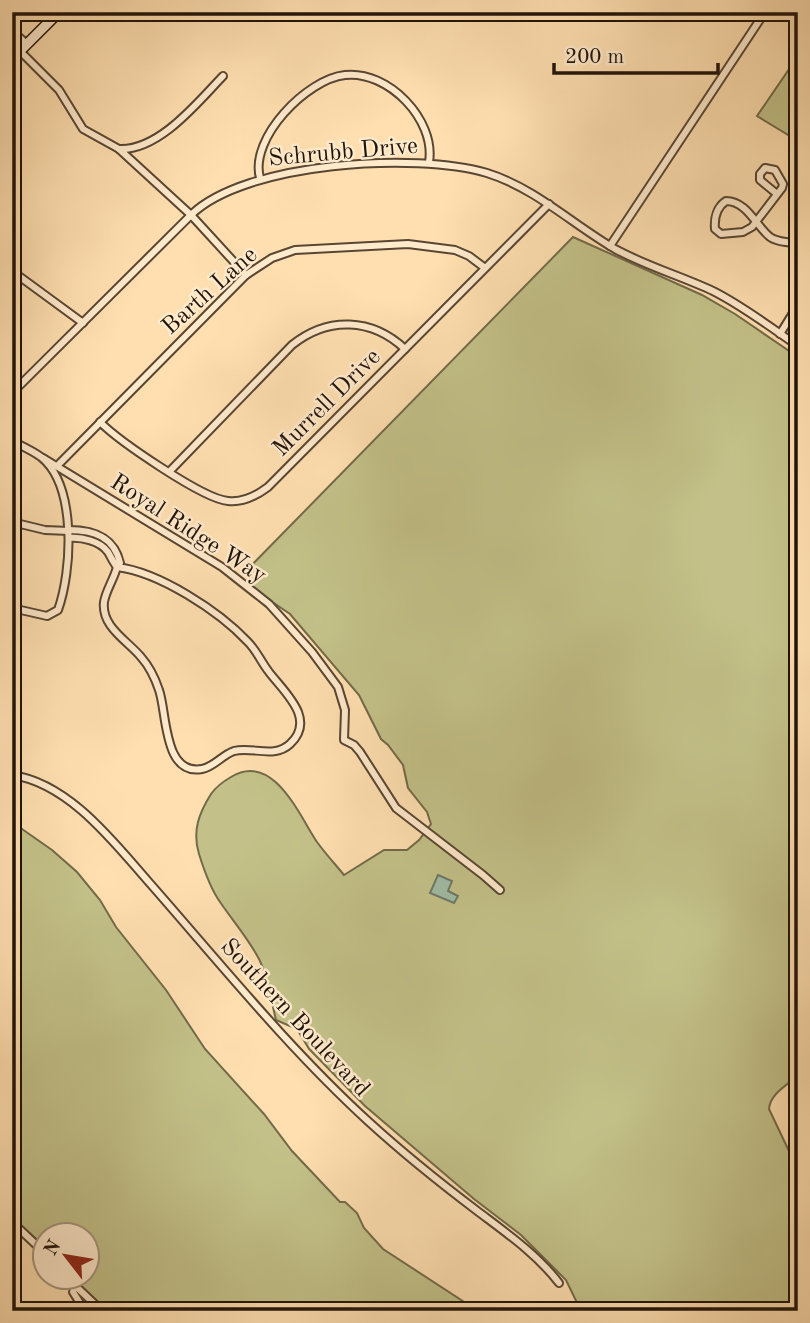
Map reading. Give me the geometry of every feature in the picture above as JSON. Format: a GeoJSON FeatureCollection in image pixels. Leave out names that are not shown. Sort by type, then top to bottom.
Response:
{"type":"FeatureCollection","features":[{"type":"Feature","properties":{"kind":"main road"},"geometry":{"type":"LineString","coordinates":[[12,59],[59,12]]}},
{"type":"Feature","properties":{"kind":"street"},"geometry":{"type":"LineString","coordinates":[[610,246],[765,12]]}},
{"type":"Feature","properties":{"kind":"street"},"geometry":{"type":"LineString","coordinates":[[12,31],[27,44]]}},
{"type":"Feature","properties":{"kind":"street"},"geometry":{"type":"LineString","coordinates":[[20,51],[59,90],[83,130],[119,149],[191,215],[246,275]]}},
{"type":"Feature","properties":{"kind":"street"},"geometry":{"type":"LineString","coordinates":[[260,178],[258,155],[270,132],[307,93],[327,80],[343,75],[372,79],[407,102],[419,116],[428,135],[429,162]]}},
{"type":"Feature","properties":{"kind":"street"},"geometry":{"type":"LineString","coordinates":[[119,149],[143,144],[164,133],[223,76]]}},
{"type":"Feature","properties":{"kind":"street","name":"Schrubb Drive"},"geometry":{"type":"LineString","coordinates":[[12,393],[208,200],[260,178],[348,166],[429,162],[490,174],[537,196],[610,246],[715,292],[798,346]]}},
{"type":"Feature","properties":{"kind":"street"},"geometry":{"type":"LineString","coordinates":[[777,194],[758,222],[743,232],[722,234],[715,229],[719,208],[729,200],[743,207],[758,222],[773,239],[798,245]]}},
{"type":"Feature","properties":{"kind":"street","name":"Murrell Drive"},"geometry":{"type":"LineString","coordinates":[[100,422],[122,442],[219,500],[240,501],[260,494],[548,204]]}},
{"type":"Feature","properties":{"kind":"street","name":"Barth Lane"},"geometry":{"type":"LineString","coordinates":[[57,466],[246,275],[272,258],[295,250],[408,244],[455,250],[485,268]]}},
{"type":"Feature","properties":{"kind":"street"},"geometry":{"type":"LineString","coordinates":[[12,271],[83,323]]}},
{"type":"Feature","properties":{"kind":"street"},"geometry":{"type":"LineString","coordinates":[[780,334],[793,313],[798,295]]}},
{"type":"Feature","properties":{"kind":"street"},"geometry":{"type":"LineString","coordinates":[[169,472],[292,345],[314,332],[341,325],[367,327],[386,333],[405,349]]}},
{"type":"Feature","properties":{"kind":"street"},"geometry":{"type":"LineString","coordinates":[[12,441],[57,466]]}},
{"type":"Feature","properties":{"kind":"street"},"geometry":{"type":"LineString","coordinates":[[12,608],[47,616],[58,610],[65,578],[72,533],[64,496],[43,458]]}},
{"type":"Feature","properties":{"kind":"street","name":"Royal Ridge Way"},"geometry":{"type":"LineString","coordinates":[[57,466],[222,567],[269,604],[288,623],[338,687],[345,710],[344,740],[355,745],[396,808],[499,890]]}},
{"type":"Feature","properties":{"kind":"street"},"geometry":{"type":"LineString","coordinates":[[12,522],[53,532],[100,535],[108,541],[117,567],[104,599],[106,616],[115,631],[142,658],[154,680],[162,698],[170,743],[177,760],[186,767],[202,769],[233,751],[274,751],[289,746],[299,730],[296,705],[248,642],[228,622],[159,579],[135,569],[117,567]]}},
{"type":"Feature","properties":{"kind":"street"},"geometry":{"type":"LineString","coordinates":[[72,533],[113,553]]}},
{"type":"Feature","properties":{"kind":"street"},"geometry":{"type":"LineString","coordinates":[[94,542],[100,535]]}},
{"type":"Feature","properties":{"kind":"street","name":"Southern Boulevard"},"geometry":{"type":"LineString","coordinates":[[12,775],[46,785],[77,807],[132,863],[249,1000],[317,1072],[371,1124],[524,1248],[559,1283]]}},
{"type":"Feature","properties":{"kind":"street"},"geometry":{"type":"LineString","coordinates":[[12,1222],[32,1241]]}},
{"type":"Feature","properties":{"kind":"street"},"geometry":{"type":"LineString","coordinates":[[73,1292],[85,1311]]}},
{"type":"Feature","properties":{"kind":"street"},"geometry":{"type":"LineString","coordinates":[[81,1292],[102,1311]]}},
{"type":"Feature","properties":{"kind":"shaded area"},"geometry":{"type":"Polygon","coordinates":[[[798,56],[798,141],[757,116],[798,56]]]}},
{"type":"Feature","properties":{"kind":"shaded area"},"geometry":{"type":"Polygon","coordinates":[[[573,237],[702,295],[798,357],[798,1076],[776,1094],[769,1109],[798,1170],[798,1311],[581,1311],[566,1280],[521,1235],[474,1199],[365,1106],[309,1049],[297,1029],[276,1020],[259,959],[213,891],[197,846],[198,822],[211,794],[228,779],[246,771],[260,772],[283,790],[317,842],[344,875],[384,850],[407,850],[431,824],[427,812],[408,788],[403,765],[381,739],[359,695],[290,614],[256,591],[251,586],[253,581],[244,573],[573,237]]]}},
{"type":"Feature","properties":{"kind":"shaded area"},"geometry":{"type":"Polygon","coordinates":[[[12,822],[52,850],[77,872],[166,990],[205,1049],[264,1114],[292,1151],[340,1202],[345,1202],[357,1213],[364,1228],[383,1249],[478,1311],[108,1311],[87,1292],[102,1292],[102,1222],[32,1222],[32,1236],[12,1217],[12,822]]]}},
{"type":"Feature","properties":{"kind":"shaded area"},"geometry":{"type":"Polygon","coordinates":[[[438,875],[452,881],[448,891],[458,896],[454,903],[430,893],[438,875]]]}}]}
